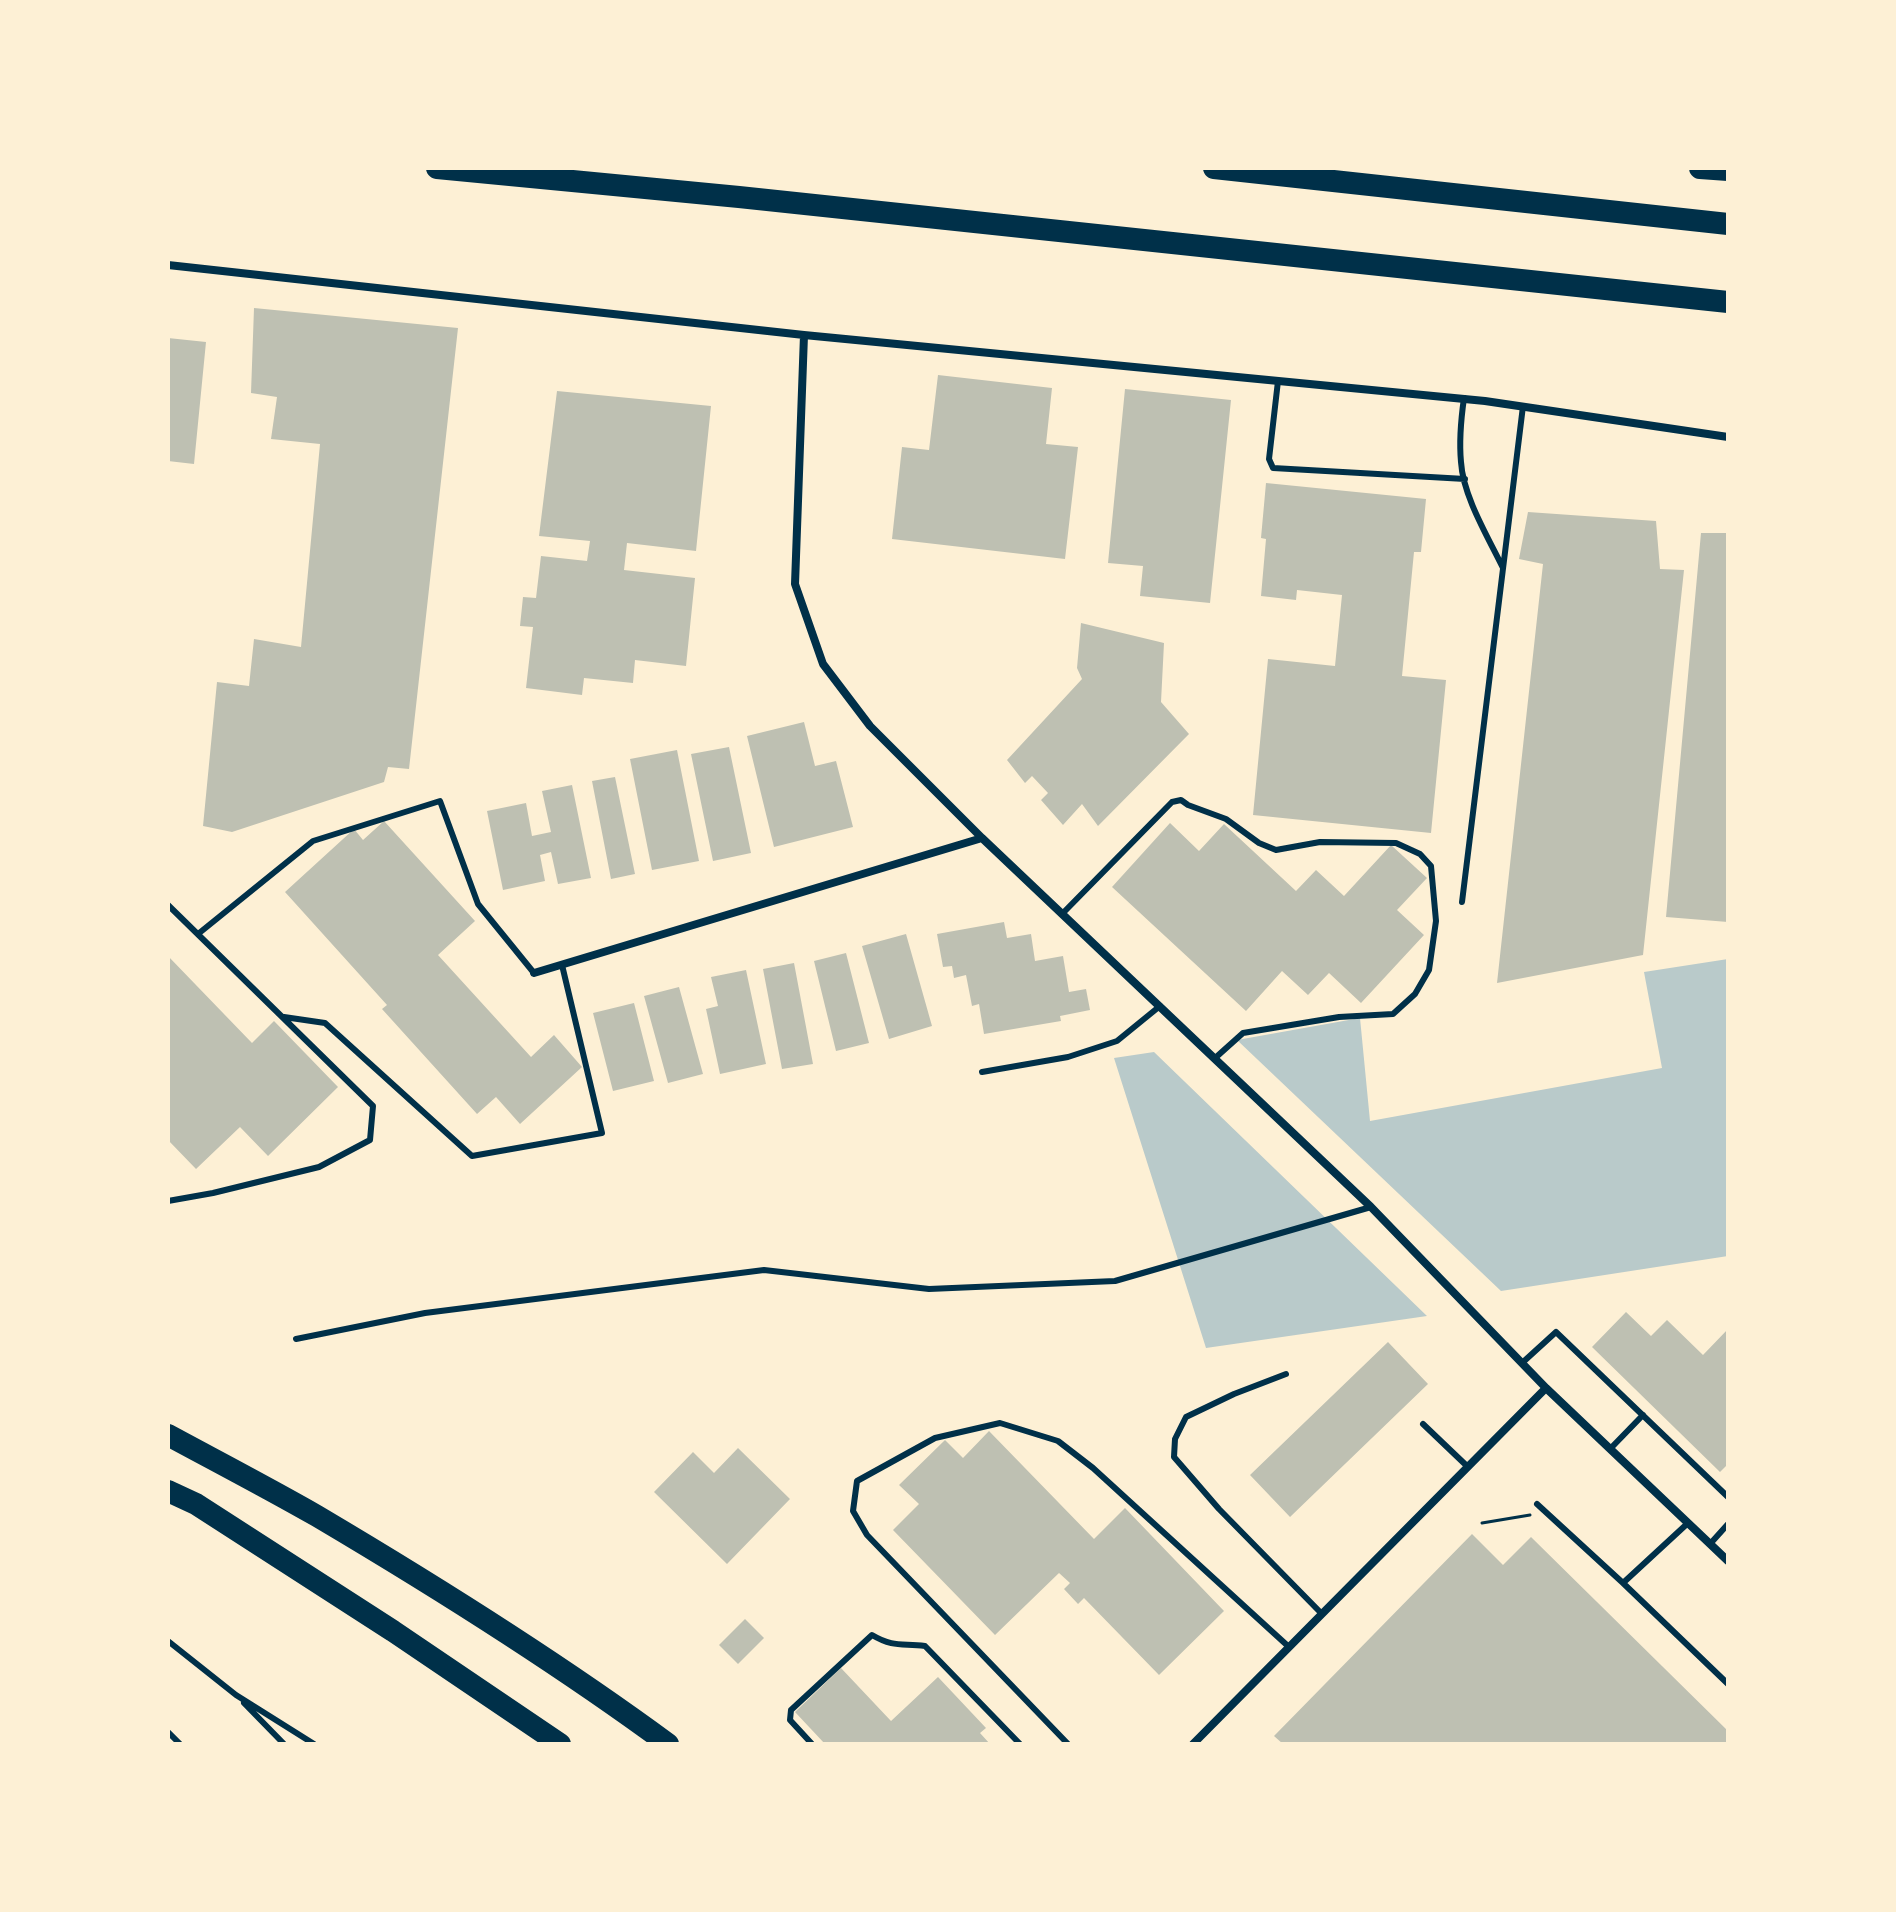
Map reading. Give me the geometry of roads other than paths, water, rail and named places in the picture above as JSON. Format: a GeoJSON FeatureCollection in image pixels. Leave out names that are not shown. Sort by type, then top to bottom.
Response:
{"type":"FeatureCollection","features":[{"type":"Feature","properties":{"kind":"highway"},"geometry":{"type":"LineString","coordinates":[[437,168],[1728,302]]}},
{"type":"Feature","properties":{"kind":"highway"},"geometry":{"type":"LineString","coordinates":[[1214,168],[1728,224]]}},
{"type":"Feature","properties":{"kind":"highway"},"geometry":{"type":"LineString","coordinates":[[1700,168],[1728,170]]}},
{"type":"Feature","properties":{"kind":"highway"},"geometry":{"type":"LineString","coordinates":[[168,1435],[315,1515],[477,1613],[668,1744]]}},
{"type":"Feature","properties":{"kind":"highway"},"geometry":{"type":"LineString","coordinates":[[168,1491],[196,1504],[380,1622],[560,1744]]}},
{"type":"Feature","properties":{"kind":"highway"},"geometry":{"type":"LineString","coordinates":[[626,1714],[675,1744]]}},
{"type":"Feature","properties":{"kind":"street"},"geometry":{"type":"LineString","coordinates":[[168,265],[804,335],[1464,398],[1728,437]]}},
{"type":"Feature","properties":{"kind":"street"},"geometry":{"type":"LineString","coordinates":[[804,335],[795,584],[823,664],[870,726],[982,838],[1371,1207],[1546,1388],[1728,1561]]}},
{"type":"Feature","properties":{"kind":"street"},"geometry":{"type":"LineString","coordinates":[[534,973],[982,838]]}},
{"type":"Feature","properties":{"kind":"street"},"geometry":{"type":"LineString","coordinates":[[1193,1744],[1546,1388]]}},
{"type":"Feature","properties":{"kind":"lane"},"geometry":{"type":"LineString","coordinates":[[1278,381],[1269,459],[1273,468],[1465,479]]}},
{"type":"Feature","properties":{"kind":"lane"},"geometry":{"type":"LineString","coordinates":[[1464,398],[1461,464],[1473,507],[1503,568]]}},
{"type":"Feature","properties":{"kind":"lane"},"geometry":{"type":"LineString","coordinates":[[1462,902],[1523,406]]}},
{"type":"Feature","properties":{"kind":"lane"},"geometry":{"type":"LineString","coordinates":[[1062,914],[1172,802],[1181,800],[1226,819],[1259,843],[1276,850],[1320,842],[1396,843],[1420,854],[1431,866],[1436,921],[1429,970],[1415,994],[1393,1014],[1339,1017],[1243,1033],[1214,1059]]}},
{"type":"Feature","properties":{"kind":"lane"},"geometry":{"type":"LineString","coordinates":[[198,934],[313,841],[440,801],[478,904],[534,973]]}},
{"type":"Feature","properties":{"kind":"lane"},"geometry":{"type":"LineString","coordinates":[[168,905],[373,1106],[370,1140],[319,1167],[168,1201]]}},
{"type":"Feature","properties":{"kind":"lane"},"geometry":{"type":"LineString","coordinates":[[284,1017],[325,1023],[472,1156],[602,1133],[562,965]]}},
{"type":"Feature","properties":{"kind":"lane"},"geometry":{"type":"LineString","coordinates":[[982,1072],[1068,1057],[1117,1041],[1160,1006]]}},
{"type":"Feature","properties":{"kind":"lane"},"geometry":{"type":"LineString","coordinates":[[296,1339],[425,1313],[764,1270],[929,1289],[1115,1281],[1371,1207]]}},
{"type":"Feature","properties":{"kind":"lane"},"geometry":{"type":"LineString","coordinates":[[1522,1363],[1556,1332],[1728,1497]]}},
{"type":"Feature","properties":{"kind":"lane"},"geometry":{"type":"LineString","coordinates":[[1286,1374],[1186,1417],[1175,1439],[1174,1457],[1219,1509],[1322,1614]]}},
{"type":"Feature","properties":{"kind":"lane"},"geometry":{"type":"LineString","coordinates":[[1610,1449],[1643,1415]]}},
{"type":"Feature","properties":{"kind":"lane"},"geometry":{"type":"LineString","coordinates":[[1068,1744],[867,1535],[853,1511],[857,1481],[935,1438],[1000,1423],[1058,1441],[1093,1468],[1289,1647]]}},
{"type":"Feature","properties":{"kind":"lane"},"geometry":{"type":"LineString","coordinates":[[1423,1424],[1468,1467]]}},
{"type":"Feature","properties":{"kind":"lane"},"geometry":{"type":"LineString","coordinates":[[1537,1504],[1728,1684]]}},
{"type":"Feature","properties":{"kind":"lane"},"geometry":{"type":"LineString","coordinates":[[1623,1583],[1688,1523]]}},
{"type":"Feature","properties":{"kind":"lane"},"geometry":{"type":"LineString","coordinates":[[1710,1544],[1728,1524]]}},
{"type":"Feature","properties":{"kind":"lane"},"geometry":{"type":"LineString","coordinates":[[812,1744],[790,1720],[791,1710],[872,1635],[900,1646],[925,1646],[1020,1744]]}},
{"type":"Feature","properties":{"kind":"lane"},"geometry":{"type":"LineString","coordinates":[[168,1641],[236,1695],[314,1744]]}},
{"type":"Feature","properties":{"kind":"lane"},"geometry":{"type":"LineString","coordinates":[[236,1695],[284,1744]]}},
{"type":"Feature","properties":{"kind":"lane"},"geometry":{"type":"LineString","coordinates":[[168,1732],[180,1744]]}}]}
